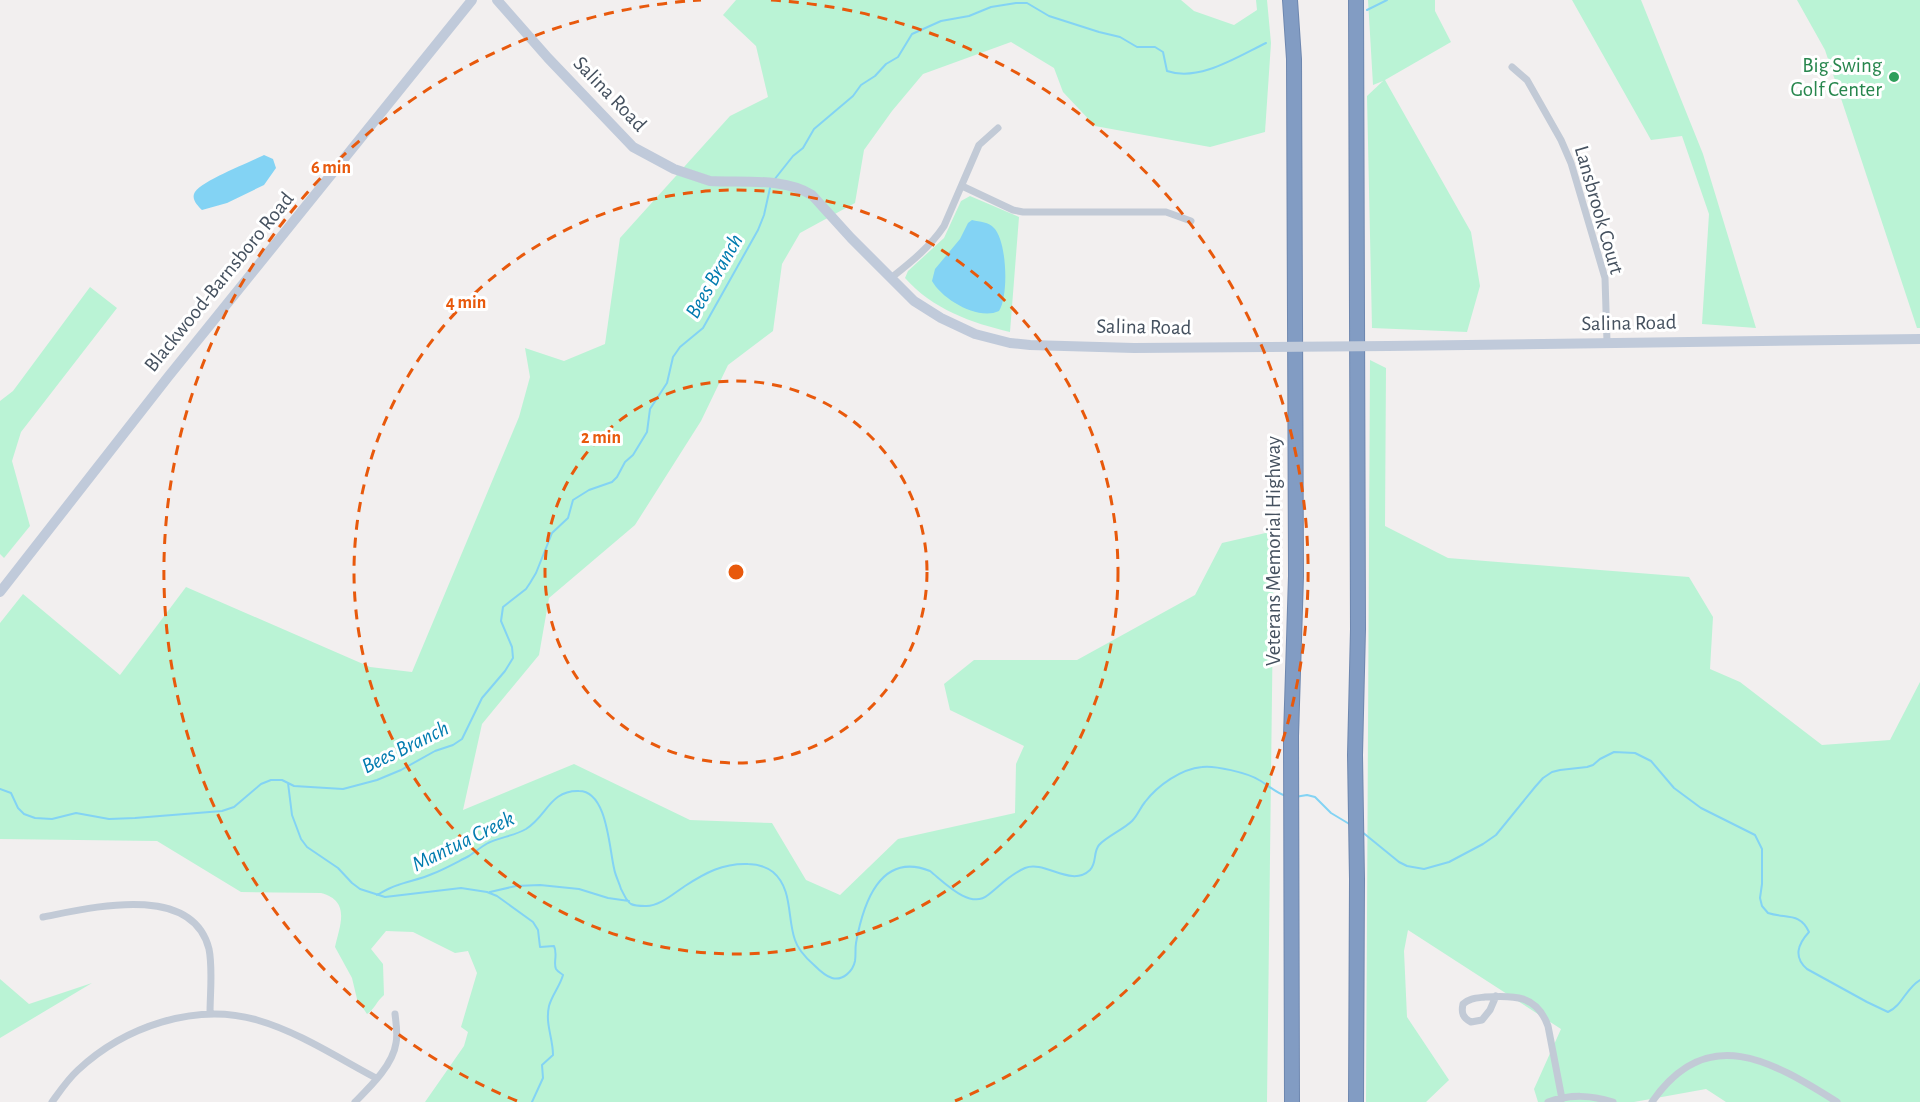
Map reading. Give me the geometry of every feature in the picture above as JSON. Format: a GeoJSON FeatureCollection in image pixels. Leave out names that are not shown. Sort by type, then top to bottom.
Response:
{"type":"FeatureCollection","features":[{"type":"Feature","properties":{"kind":"highway","name":"Veterans Memorial Highway"},"geometry":{"type":"LineString","coordinates":[[1290,0],[1294,59],[1296,564],[1291,736],[1292,1102]]}},
{"type":"Feature","properties":{"kind":"highway"},"geometry":{"type":"LineString","coordinates":[[1356,0],[1358,629],[1355,755],[1356,1102]]}},
{"type":"Feature","properties":{"kind":"street","name":"Blackwood-Barnsboro Road"},"geometry":{"type":"LineString","coordinates":[[2,583],[472,0]]}},
{"type":"Feature","properties":{"kind":"street","name":"Salina Road"},"geometry":{"type":"LineString","coordinates":[[497,0],[548,58],[633,147],[674,169],[710,182],[793,185],[812,195],[914,301],[948,322],[975,334],[1010,343],[1134,348],[1467,346],[1608,342],[1920,339]]}},
{"type":"Feature","properties":{"kind":"street","name":"Lansbrook Court"},"geometry":{"type":"LineString","coordinates":[[1512,67],[1527,80],[1561,140],[1571,163],[1605,278],[1608,342]]}},
{"type":"Feature","properties":{"kind":"street"},"geometry":{"type":"LineString","coordinates":[[891,278],[938,236],[980,145],[998,128]]}},
{"type":"Feature","properties":{"kind":"street"},"geometry":{"type":"LineString","coordinates":[[962,186],[1013,210],[1023,212],[1166,212],[1191,220]]}},
{"type":"Feature","properties":{"kind":"street"},"geometry":{"type":"LineString","coordinates":[[43,916],[116,904],[152,906],[178,912],[196,925],[207,944],[210,957],[210,1014]]}},
{"type":"Feature","properties":{"kind":"street"},"geometry":{"type":"LineString","coordinates":[[1496,996],[1490,1010],[1482,1020],[1471,1022],[1464,1017],[1462,1009],[1467,1000],[1496,996],[1527,1000],[1541,1012],[1548,1026],[1562,1099]]}},
{"type":"Feature","properties":{"kind":"street"},"geometry":{"type":"LineString","coordinates":[[52,1102],[80,1068],[122,1039],[164,1022],[210,1014],[243,1016],[273,1025],[376,1078]]}},
{"type":"Feature","properties":{"kind":"street"},"geometry":{"type":"LineString","coordinates":[[355,1102],[376,1078],[394,1051],[397,1041],[395,1014]]}},
{"type":"Feature","properties":{"kind":"street"},"geometry":{"type":"LineString","coordinates":[[1652,1102],[1661,1089],[1682,1069],[1709,1057],[1725,1055],[1770,1063],[1797,1076],[1837,1102]]}},
{"type":"Feature","properties":{"kind":"street"},"geometry":{"type":"LineString","coordinates":[[1548,1102],[1577,1096],[1594,1096],[1613,1102]]}},
{"type":"Feature","properties":{"kind":"green space"},"geometry":{"type":"Polygon","coordinates":[[[736,0],[1181,0],[1194,11],[1234,25],[1257,10],[1256,0],[1267,0],[1271,43],[1265,132],[1210,147],[1095,126],[1063,92],[1054,68],[1011,42],[923,74],[864,150],[855,203],[800,233],[782,264],[773,331],[728,365],[701,421],[635,525],[549,598],[539,655],[482,724],[463,810],[574,764],[690,820],[772,823],[806,880],[840,895],[898,839],[1015,813],[1016,764],[1024,746],[950,710],[944,684],[974,660],[1077,660],[1195,595],[1222,543],[1274,531],[1267,1102],[425,1102],[464,1046],[468,1032],[461,1027],[477,973],[468,951],[455,953],[413,932],[386,931],[371,949],[383,964],[384,995],[367,1014],[357,999],[352,978],[335,947],[341,915],[337,902],[330,897],[321,893],[241,892],[157,841],[0,839],[0,623],[23,594],[120,675],[186,587],[370,667],[412,672],[519,417],[530,377],[525,348],[564,361],[605,344],[620,238],[730,116],[768,97],[756,46],[723,15],[736,0]]]}},
{"type":"Feature","properties":{"kind":"green space"},"geometry":{"type":"Polygon","coordinates":[[[1368,0],[1435,0],[1435,11],[1451,42],[1385,80],[1471,232],[1480,286],[1467,332],[1372,328],[1367,96],[1383,81],[1373,85],[1368,0]]]}},
{"type":"Feature","properties":{"kind":"green space"},"geometry":{"type":"Polygon","coordinates":[[[1572,0],[1641,0],[1703,154],[1756,328],[1702,324],[1709,214],[1682,136],[1651,140],[1572,0]]]}},
{"type":"Feature","properties":{"kind":"green space"},"geometry":{"type":"Polygon","coordinates":[[[1797,0],[1920,0],[1920,328],[1917,328],[1825,50],[1797,0]]]}},
{"type":"Feature","properties":{"kind":"green space"},"geometry":{"type":"Polygon","coordinates":[[[970,196],[1019,217],[1010,332],[953,313],[927,298],[905,278],[908,271],[944,238],[961,201],[970,196]]]}},
{"type":"Feature","properties":{"kind":"green space"},"geometry":{"type":"Polygon","coordinates":[[[90,287],[117,308],[21,432],[12,461],[30,526],[4,558],[0,554],[0,401],[13,391],[90,287]]]}},
{"type":"Feature","properties":{"kind":"green space"},"geometry":{"type":"Polygon","coordinates":[[[1370,360],[1386,368],[1385,526],[1448,558],[1689,577],[1713,617],[1710,669],[1740,682],[1822,745],[1890,740],[1920,682],[1920,1102],[1726,1102],[1706,1089],[1634,1102],[1538,1102],[1534,1089],[1561,1029],[1408,930],[1404,951],[1407,1017],[1449,1080],[1426,1102],[1366,1102],[1370,360]]]}},
{"type":"Feature","properties":{"kind":"green space"},"geometry":{"type":"Polygon","coordinates":[[[0,979],[29,1004],[92,983],[0,1038],[0,979]]]}},
{"type":"Feature","properties":{"kind":"water"},"geometry":{"type":"Polygon","coordinates":[[[264,155],[273,159],[276,168],[264,185],[227,203],[202,210],[197,205],[194,194],[198,189],[214,178],[264,155]]]}},
{"type":"Feature","properties":{"kind":"water"},"geometry":{"type":"Polygon","coordinates":[[[972,220],[992,226],[1002,244],[1005,269],[1004,294],[999,311],[991,313],[971,311],[961,306],[944,295],[932,281],[935,269],[960,239],[972,220]]]}},
{"type":"Feature","properties":{"kind":"waterway","name":"Bees Branch"},"geometry":{"type":"LineString","coordinates":[[1367,10],[1387,0]]}},
{"type":"Feature","properties":{"kind":"waterway","name":"Bees Branch"},"geometry":{"type":"LineString","coordinates":[[774,180],[793,156],[803,148],[814,129],[853,96],[861,85],[898,57],[912,34],[941,21],[969,16],[991,7],[1027,3],[1049,16],[1120,37],[1137,47],[1155,47],[1163,52],[1167,71],[1179,74],[1205,71],[1266,43]]}},
{"type":"Feature","properties":{"kind":"waterway","name":"Bees Branch"},"geometry":{"type":"LineString","coordinates":[[0,789],[11,793],[18,808],[24,814],[35,818],[52,819],[76,813],[109,819],[222,811],[234,807],[261,784],[271,780],[282,780],[294,786],[343,789],[377,780],[401,770],[462,739],[482,698],[513,658],[512,647],[501,621],[503,607],[526,589],[530,583],[552,533],[568,518],[573,500],[589,490],[612,482],[625,462],[633,455],[647,432],[650,409],[667,383],[673,357],[680,347],[703,328],[758,230],[770,188]]}},
{"type":"Feature","properties":{"kind":"waterway","name":"Mantua Creek"},"geometry":{"type":"LineString","coordinates":[[1361,831],[1407,866],[1424,869],[1449,862],[1496,835],[1535,787],[1552,772],[1587,767],[1614,752],[1635,753],[1651,761],[1674,788],[1701,808],[1755,835],[1762,849],[1760,898],[1762,906],[1768,913],[1792,917],[1801,921],[1805,926],[1809,932],[1802,941],[1799,955],[1807,969],[1888,1012],[1897,1006],[1920,980]]}},
{"type":"Feature","properties":{"kind":"waterway","name":"Mantua Creek"},"geometry":{"type":"LineString","coordinates":[[377,895],[437,872],[469,856],[488,843],[526,829],[555,799],[569,792],[579,791],[588,793],[596,800],[601,810],[615,873],[626,899],[631,904],[636,906],[656,904],[700,877],[722,867],[739,864],[764,867],[773,872],[784,887],[796,944],[822,973],[836,979],[850,972],[854,965],[859,928],[869,898],[886,875],[898,868],[913,867],[930,871],[965,897],[981,899],[1025,868],[1041,867],[1066,875],[1083,875],[1092,867],[1099,845],[1132,821],[1156,790],[1170,779],[1194,768],[1214,767],[1231,770],[1254,777],[1286,796]]}},
{"type":"Feature","properties":{"kind":"waterway"},"geometry":{"type":"LineString","coordinates":[[288,783],[292,815],[301,839],[307,847],[338,868],[360,889],[385,897],[461,888],[487,892],[497,896],[533,922],[538,930],[540,947],[554,946],[555,967],[563,975],[550,1002],[548,1013],[553,1055],[542,1065],[543,1078],[532,1102]]}},
{"type":"Feature","properties":{"kind":"waterway","name":"Mantua Creek"},"geometry":{"type":"LineString","coordinates":[[1295,797],[1307,795],[1315,797],[1331,813],[1351,825]]}},
{"type":"Feature","properties":{"kind":"waterway"},"geometry":{"type":"LineString","coordinates":[[490,892],[516,886],[540,885],[579,889],[608,898],[629,901]]}},
{"type":"Feature","properties":{"kind":"place","name":"Big Swing Golf Center"},"geometry":{"type":"Point","coordinates":[1894,77]}}]}
